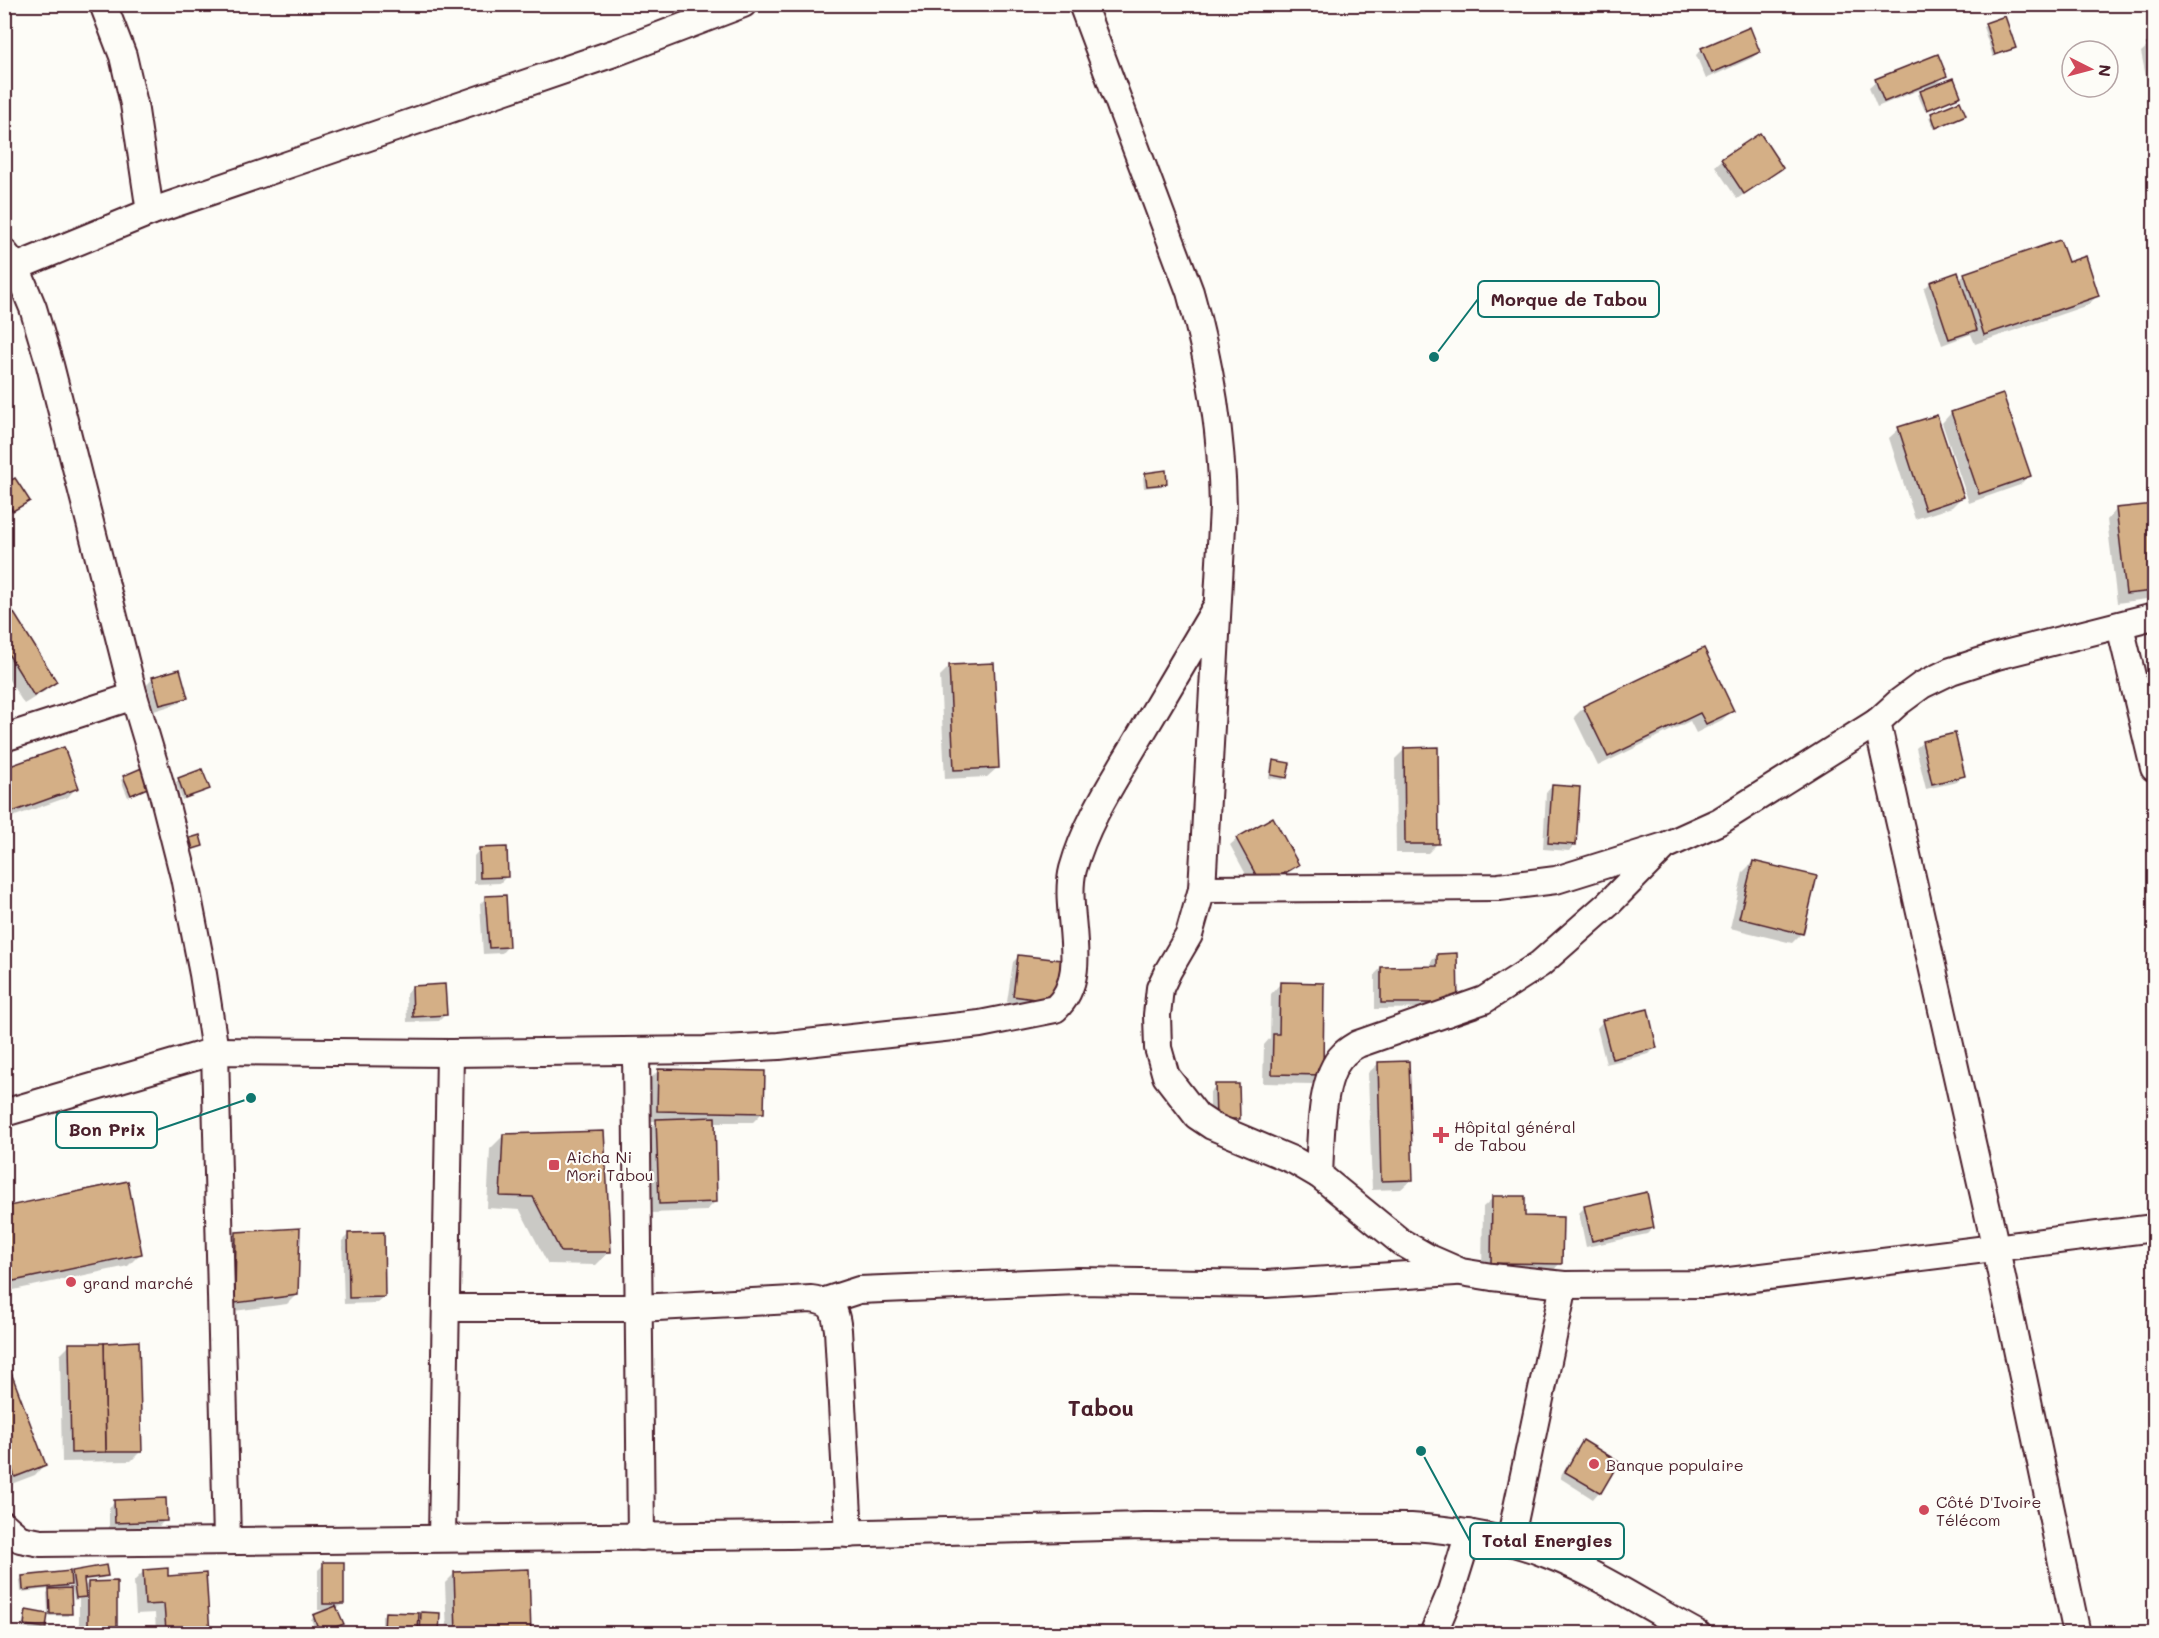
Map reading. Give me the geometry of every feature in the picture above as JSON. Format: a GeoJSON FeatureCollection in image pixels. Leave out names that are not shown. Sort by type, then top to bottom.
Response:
{"type":"FeatureCollection","features":[{"type":"Feature","properties":{"kind":"street"},"geometry":{"type":"LineString","coordinates":[[104,4],[123,56],[134,104],[150,212]]}},
{"type":"Feature","properties":{"kind":"street"},"geometry":{"type":"LineString","coordinates":[[228,1540],[215,1051],[203,975],[184,878],[162,790],[134,696],[50,365],[33,308],[10,259],[617,52],[708,10],[743,4]]}},
{"type":"Feature","properties":{"kind":"street"},"geometry":{"type":"LineString","coordinates":[[1082,4],[1190,292],[1202,332],[1222,466],[1223,508],[1202,889],[1189,935],[1160,988],[1157,1015],[1158,1048],[1166,1076],[1197,1116],[1212,1126],[1295,1161],[1319,1175],[1401,1242],[1461,1272]]}},
{"type":"Feature","properties":{"kind":"street"},"geometry":{"type":"LineString","coordinates":[[4,1113],[215,1051],[450,1053],[636,1051],[778,1046],[980,1024],[1055,1009],[1064,1001],[1071,983],[1075,955],[1070,884],[1079,848],[1106,793],[1217,606]]}},
{"type":"Feature","properties":{"kind":"street"},"geometry":{"type":"LineString","coordinates":[[1202,889],[1499,887],[1556,879],[1665,846],[1720,821],[1877,722],[1922,685],[1951,671],[1997,656],[2154,616]]}},
{"type":"Feature","properties":{"kind":"street"},"geometry":{"type":"LineString","coordinates":[[2120,626],[2154,768]]}},
{"type":"Feature","properties":{"kind":"street"},"geometry":{"type":"LineString","coordinates":[[4,738],[134,696]]}},
{"type":"Feature","properties":{"kind":"street"},"geometry":{"type":"LineString","coordinates":[[1877,722],[1995,1250],[2077,1634]]}},
{"type":"Feature","properties":{"kind":"street"},"geometry":{"type":"LineString","coordinates":[[1319,1175],[1323,1107],[1327,1083],[1342,1055],[1358,1044],[1484,1000],[1540,964],[1608,904],[1665,846]]}},
{"type":"Feature","properties":{"kind":"street"},"geometry":{"type":"LineString","coordinates":[[636,1051],[641,1537]]}},
{"type":"Feature","properties":{"kind":"street"},"geometry":{"type":"LineString","coordinates":[[442,1538],[450,1053]]}},
{"type":"Feature","properties":{"kind":"street"},"geometry":{"type":"LineString","coordinates":[[446,1308],[638,1308],[811,1299],[825,1301],[859,1290],[1078,1281],[1266,1284],[1461,1272],[1564,1285],[1705,1284],[1995,1250],[2154,1228]]}},
{"type":"Feature","properties":{"kind":"street"},"geometry":{"type":"LineString","coordinates":[[1510,1541],[1564,1285]]}},
{"type":"Feature","properties":{"kind":"street"},"geometry":{"type":"LineString","coordinates":[[825,1301],[832,1306],[836,1314],[838,1330],[849,1533]]}},
{"type":"Feature","properties":{"kind":"street"},"geometry":{"type":"LineString","coordinates":[[4,1525],[20,1539],[41,1543],[641,1537],[1144,1526],[1447,1529],[1510,1541],[1549,1555],[1596,1577],[1698,1634]]}},
{"type":"Feature","properties":{"kind":"street"},"geometry":{"type":"LineString","coordinates":[[1433,1634],[1450,1594],[1469,1533]]}},
{"type":"Feature","properties":{"kind":"building"},"geometry":{"type":"Polygon","coordinates":[[[2005,16],[2016,48],[1995,55],[1985,23],[2005,16]]]}},
{"type":"Feature","properties":{"kind":"building"},"geometry":{"type":"Polygon","coordinates":[[[1750,27],[1760,52],[1712,73],[1701,48],[1750,27]]]}},
{"type":"Feature","properties":{"kind":"building"},"geometry":{"type":"Polygon","coordinates":[[[2154,43],[2154,83],[2147,44],[2154,43]]]}},
{"type":"Feature","properties":{"kind":"building"},"geometry":{"type":"Polygon","coordinates":[[[1938,54],[1947,76],[1884,102],[1875,79],[1938,54]]]}},
{"type":"Feature","properties":{"kind":"building"},"geometry":{"type":"Polygon","coordinates":[[[1954,78],[1961,96],[1927,110],[1920,91],[1954,78]]]}},
{"type":"Feature","properties":{"kind":"building"},"geometry":{"type":"Polygon","coordinates":[[[1960,101],[1966,115],[1936,128],[1931,113],[1960,101]]]}},
{"type":"Feature","properties":{"kind":"building"},"geometry":{"type":"Polygon","coordinates":[[[1760,133],[1783,168],[1744,194],[1721,159],[1760,133]]]}},
{"type":"Feature","properties":{"kind":"building"},"geometry":{"type":"Polygon","coordinates":[[[2060,240],[2068,262],[2086,256],[2099,296],[1984,335],[1964,273],[2060,240]]]}},
{"type":"Feature","properties":{"kind":"building"},"geometry":{"type":"Polygon","coordinates":[[[1958,272],[1977,330],[1949,339],[1930,282],[1958,272]]]}},
{"type":"Feature","properties":{"kind":"building"},"geometry":{"type":"Polygon","coordinates":[[[2003,394],[2031,476],[1979,494],[1951,412],[2003,394]]]}},
{"type":"Feature","properties":{"kind":"building"},"geometry":{"type":"Polygon","coordinates":[[[1937,415],[1964,497],[1925,510],[1898,427],[1937,415]]]}},
{"type":"Feature","properties":{"kind":"building"},"geometry":{"type":"Polygon","coordinates":[[[1166,470],[1167,484],[1147,486],[1145,473],[1166,470]]]}},
{"type":"Feature","properties":{"kind":"building"},"geometry":{"type":"Polygon","coordinates":[[[15,478],[30,501],[13,511],[4,498],[4,484],[15,478]]]}},
{"type":"Feature","properties":{"kind":"building"},"geometry":{"type":"Polygon","coordinates":[[[2154,504],[2154,591],[2126,594],[2116,508],[2154,504]]]}},
{"type":"Feature","properties":{"kind":"building"},"geometry":{"type":"Polygon","coordinates":[[[4,597],[57,682],[34,696],[4,647],[4,597]]]}},
{"type":"Feature","properties":{"kind":"building"},"geometry":{"type":"Polygon","coordinates":[[[1704,648],[1734,711],[1706,724],[1700,713],[1608,757],[1583,706],[1704,648]]]}},
{"type":"Feature","properties":{"kind":"building"},"geometry":{"type":"Polygon","coordinates":[[[994,663],[999,768],[954,770],[949,665],[994,663]]]}},
{"type":"Feature","properties":{"kind":"building"},"geometry":{"type":"Polygon","coordinates":[[[180,669],[188,698],[160,705],[152,677],[180,669]]]}},
{"type":"Feature","properties":{"kind":"building"},"geometry":{"type":"Polygon","coordinates":[[[1955,733],[1965,776],[1932,784],[1922,741],[1955,733]]]}},
{"type":"Feature","properties":{"kind":"building"},"geometry":{"type":"Polygon","coordinates":[[[64,747],[79,788],[4,815],[4,768],[64,747]]]}},
{"type":"Feature","properties":{"kind":"building"},"geometry":{"type":"Polygon","coordinates":[[[1438,747],[1439,844],[1405,844],[1404,748],[1438,747]]]}},
{"type":"Feature","properties":{"kind":"building"},"geometry":{"type":"Polygon","coordinates":[[[1273,760],[1290,763],[1287,778],[1271,775],[1273,760]]]}},
{"type":"Feature","properties":{"kind":"building"},"geometry":{"type":"Polygon","coordinates":[[[144,767],[152,786],[131,795],[123,776],[144,767]]]}},
{"type":"Feature","properties":{"kind":"building"},"geometry":{"type":"Polygon","coordinates":[[[202,769],[210,789],[185,798],[178,778],[202,769]]]}},
{"type":"Feature","properties":{"kind":"building"},"geometry":{"type":"Polygon","coordinates":[[[1552,785],[1580,787],[1576,845],[1548,843],[1552,785]]]}},
{"type":"Feature","properties":{"kind":"building"},"geometry":{"type":"Polygon","coordinates":[[[1273,817],[1299,865],[1262,886],[1236,838],[1273,817]]]}},
{"type":"Feature","properties":{"kind":"building"},"geometry":{"type":"Polygon","coordinates":[[[200,835],[203,846],[193,849],[190,838],[200,835]]]}},
{"type":"Feature","properties":{"kind":"building"},"geometry":{"type":"Polygon","coordinates":[[[507,847],[508,877],[480,878],[479,848],[507,847]]]}},
{"type":"Feature","properties":{"kind":"building"},"geometry":{"type":"Polygon","coordinates":[[[1753,861],[1817,876],[1803,934],[1739,918],[1753,861]]]}},
{"type":"Feature","properties":{"kind":"building"},"geometry":{"type":"Polygon","coordinates":[[[506,895],[509,947],[489,948],[485,896],[506,895]]]}},
{"type":"Feature","properties":{"kind":"building"},"geometry":{"type":"Polygon","coordinates":[[[1457,953],[1458,1003],[1381,1003],[1381,967],[1437,966],[1437,954],[1457,953]]]}},
{"type":"Feature","properties":{"kind":"building"},"geometry":{"type":"Polygon","coordinates":[[[1018,955],[1061,960],[1056,1002],[1013,996],[1018,955]]]}},
{"type":"Feature","properties":{"kind":"building"},"geometry":{"type":"Polygon","coordinates":[[[1280,982],[1324,983],[1323,1075],[1272,1074],[1273,1034],[1279,1034],[1280,982]]]}},
{"type":"Feature","properties":{"kind":"building"},"geometry":{"type":"Polygon","coordinates":[[[445,984],[447,1015],[413,1017],[412,986],[445,984]]]}},
{"type":"Feature","properties":{"kind":"building"},"geometry":{"type":"Polygon","coordinates":[[[1648,1009],[1657,1048],[1612,1059],[1602,1020],[1648,1009]]]}},
{"type":"Feature","properties":{"kind":"building"},"geometry":{"type":"Polygon","coordinates":[[[1409,1061],[1413,1180],[1381,1181],[1378,1062],[1409,1061]]]}},
{"type":"Feature","properties":{"kind":"building"},"geometry":{"type":"Polygon","coordinates":[[[658,1069],[765,1071],[764,1113],[657,1111],[658,1069]]]}},
{"type":"Feature","properties":{"kind":"building"},"geometry":{"type":"Polygon","coordinates":[[[1215,1084],[1239,1084],[1240,1119],[1216,1119],[1215,1084]]]}},
{"type":"Feature","properties":{"kind":"building"},"geometry":{"type":"Polygon","coordinates":[[[715,1117],[717,1202],[659,1204],[656,1119],[715,1117]]]}},
{"type":"Feature","properties":{"kind":"building","name":"Aicha Ni Mori Tabou"},"geometry":{"type":"Polygon","coordinates":[[[604,1131],[611,1252],[561,1252],[533,1197],[500,1196],[503,1134],[604,1131]]]}},
{"type":"Feature","properties":{"kind":"building"},"geometry":{"type":"Polygon","coordinates":[[[128,1181],[142,1254],[4,1283],[4,1207],[128,1181]]]}},
{"type":"Feature","properties":{"kind":"building"},"geometry":{"type":"Polygon","coordinates":[[[1647,1192],[1654,1228],[1592,1241],[1584,1206],[1647,1192]]]}},
{"type":"Feature","properties":{"kind":"building"},"geometry":{"type":"Polygon","coordinates":[[[1492,1196],[1525,1196],[1525,1216],[1563,1217],[1562,1264],[1491,1263],[1492,1196]]]}},
{"type":"Feature","properties":{"kind":"building"},"geometry":{"type":"Polygon","coordinates":[[[300,1228],[298,1295],[235,1303],[236,1232],[300,1228]]]}},
{"type":"Feature","properties":{"kind":"building"},"geometry":{"type":"Polygon","coordinates":[[[384,1232],[385,1297],[349,1298],[348,1233],[384,1232]]]}},
{"type":"Feature","properties":{"kind":"building"},"geometry":{"type":"Polygon","coordinates":[[[139,1341],[142,1452],[106,1452],[104,1343],[139,1341]]]}},
{"type":"Feature","properties":{"kind":"building"},"geometry":{"type":"Polygon","coordinates":[[[69,1343],[104,1343],[106,1452],[71,1453],[69,1343]]]}},
{"type":"Feature","properties":{"kind":"building"},"geometry":{"type":"Polygon","coordinates":[[[4,1354],[46,1465],[15,1477],[4,1448],[4,1354]]]}},
{"type":"Feature","properties":{"kind":"building"},"geometry":{"type":"Polygon","coordinates":[[[1583,1440],[1619,1462],[1601,1493],[1565,1472],[1583,1440]]]}},
{"type":"Feature","properties":{"kind":"building"},"geometry":{"type":"Polygon","coordinates":[[[166,1498],[167,1521],[115,1523],[114,1500],[166,1498]]]}},
{"type":"Feature","properties":{"kind":"building"},"geometry":{"type":"Polygon","coordinates":[[[323,1562],[344,1562],[344,1604],[323,1604],[323,1562]]]}},
{"type":"Feature","properties":{"kind":"building"},"geometry":{"type":"Polygon","coordinates":[[[106,1565],[108,1576],[84,1579],[86,1597],[76,1598],[72,1571],[106,1565]]]}},
{"type":"Feature","properties":{"kind":"building"},"geometry":{"type":"Polygon","coordinates":[[[168,1568],[168,1576],[206,1573],[210,1634],[146,1634],[166,1631],[164,1604],[145,1605],[143,1570],[168,1568]]]}},
{"type":"Feature","properties":{"kind":"building"},"geometry":{"type":"Polygon","coordinates":[[[529,1569],[531,1634],[456,1634],[454,1572],[529,1569]]]}},
{"type":"Feature","properties":{"kind":"building"},"geometry":{"type":"Polygon","coordinates":[[[70,1571],[71,1585],[23,1590],[22,1576],[70,1571]]]}},
{"type":"Feature","properties":{"kind":"building"},"geometry":{"type":"Polygon","coordinates":[[[117,1581],[117,1632],[122,1634],[88,1634],[88,1582],[117,1581]]]}},
{"type":"Feature","properties":{"kind":"building"},"geometry":{"type":"Polygon","coordinates":[[[71,1588],[72,1614],[50,1614],[49,1589],[71,1588]]]}},
{"type":"Feature","properties":{"kind":"building"},"geometry":{"type":"Polygon","coordinates":[[[336,1606],[344,1624],[320,1633],[313,1615],[336,1606]]]}},
{"type":"Feature","properties":{"kind":"building"},"geometry":{"type":"Polygon","coordinates":[[[26,1610],[48,1614],[46,1628],[24,1625],[26,1610]]]}},
{"type":"Feature","properties":{"kind":"building"},"geometry":{"type":"Polygon","coordinates":[[[385,1612],[419,1613],[418,1631],[384,1630],[385,1612]]]}},
{"type":"Feature","properties":{"kind":"building"},"geometry":{"type":"Polygon","coordinates":[[[421,1612],[440,1613],[439,1634],[420,1634],[421,1612]]]}},
{"type":"Feature","properties":{"kind":"place","name":"Morque de Tabou"},"geometry":{"type":"Point","coordinates":[1434,357]}},
{"type":"Feature","properties":{"kind":"place","name":"Bon Prix"},"geometry":{"type":"Point","coordinates":[251,1098]}},
{"type":"Feature","properties":{"kind":"place","name":"Hôpital général de Tabou"},"geometry":{"type":"Point","coordinates":[1441,1135]}},
{"type":"Feature","properties":{"kind":"place","name":"Aicha Ni Mori Tabou"},"geometry":{"type":"Point","coordinates":[554,1165]}},
{"type":"Feature","properties":{"kind":"place","name":"grand marché"},"geometry":{"type":"Point","coordinates":[71,1282]}},
{"type":"Feature","properties":{"kind":"place","name":"Total Energies"},"geometry":{"type":"Point","coordinates":[1421,1451]}},
{"type":"Feature","properties":{"kind":"place","name":"Banque populaire"},"geometry":{"type":"Point","coordinates":[1594,1464]}},
{"type":"Feature","properties":{"kind":"place","name":"Côté D'Ivoire Télécom"},"geometry":{"type":"Point","coordinates":[1924,1510]}},
{"type":"Feature","properties":{"kind":"district","name":"Tabou"},"geometry":{"type":"Point","coordinates":[1101,1407]}}]}
